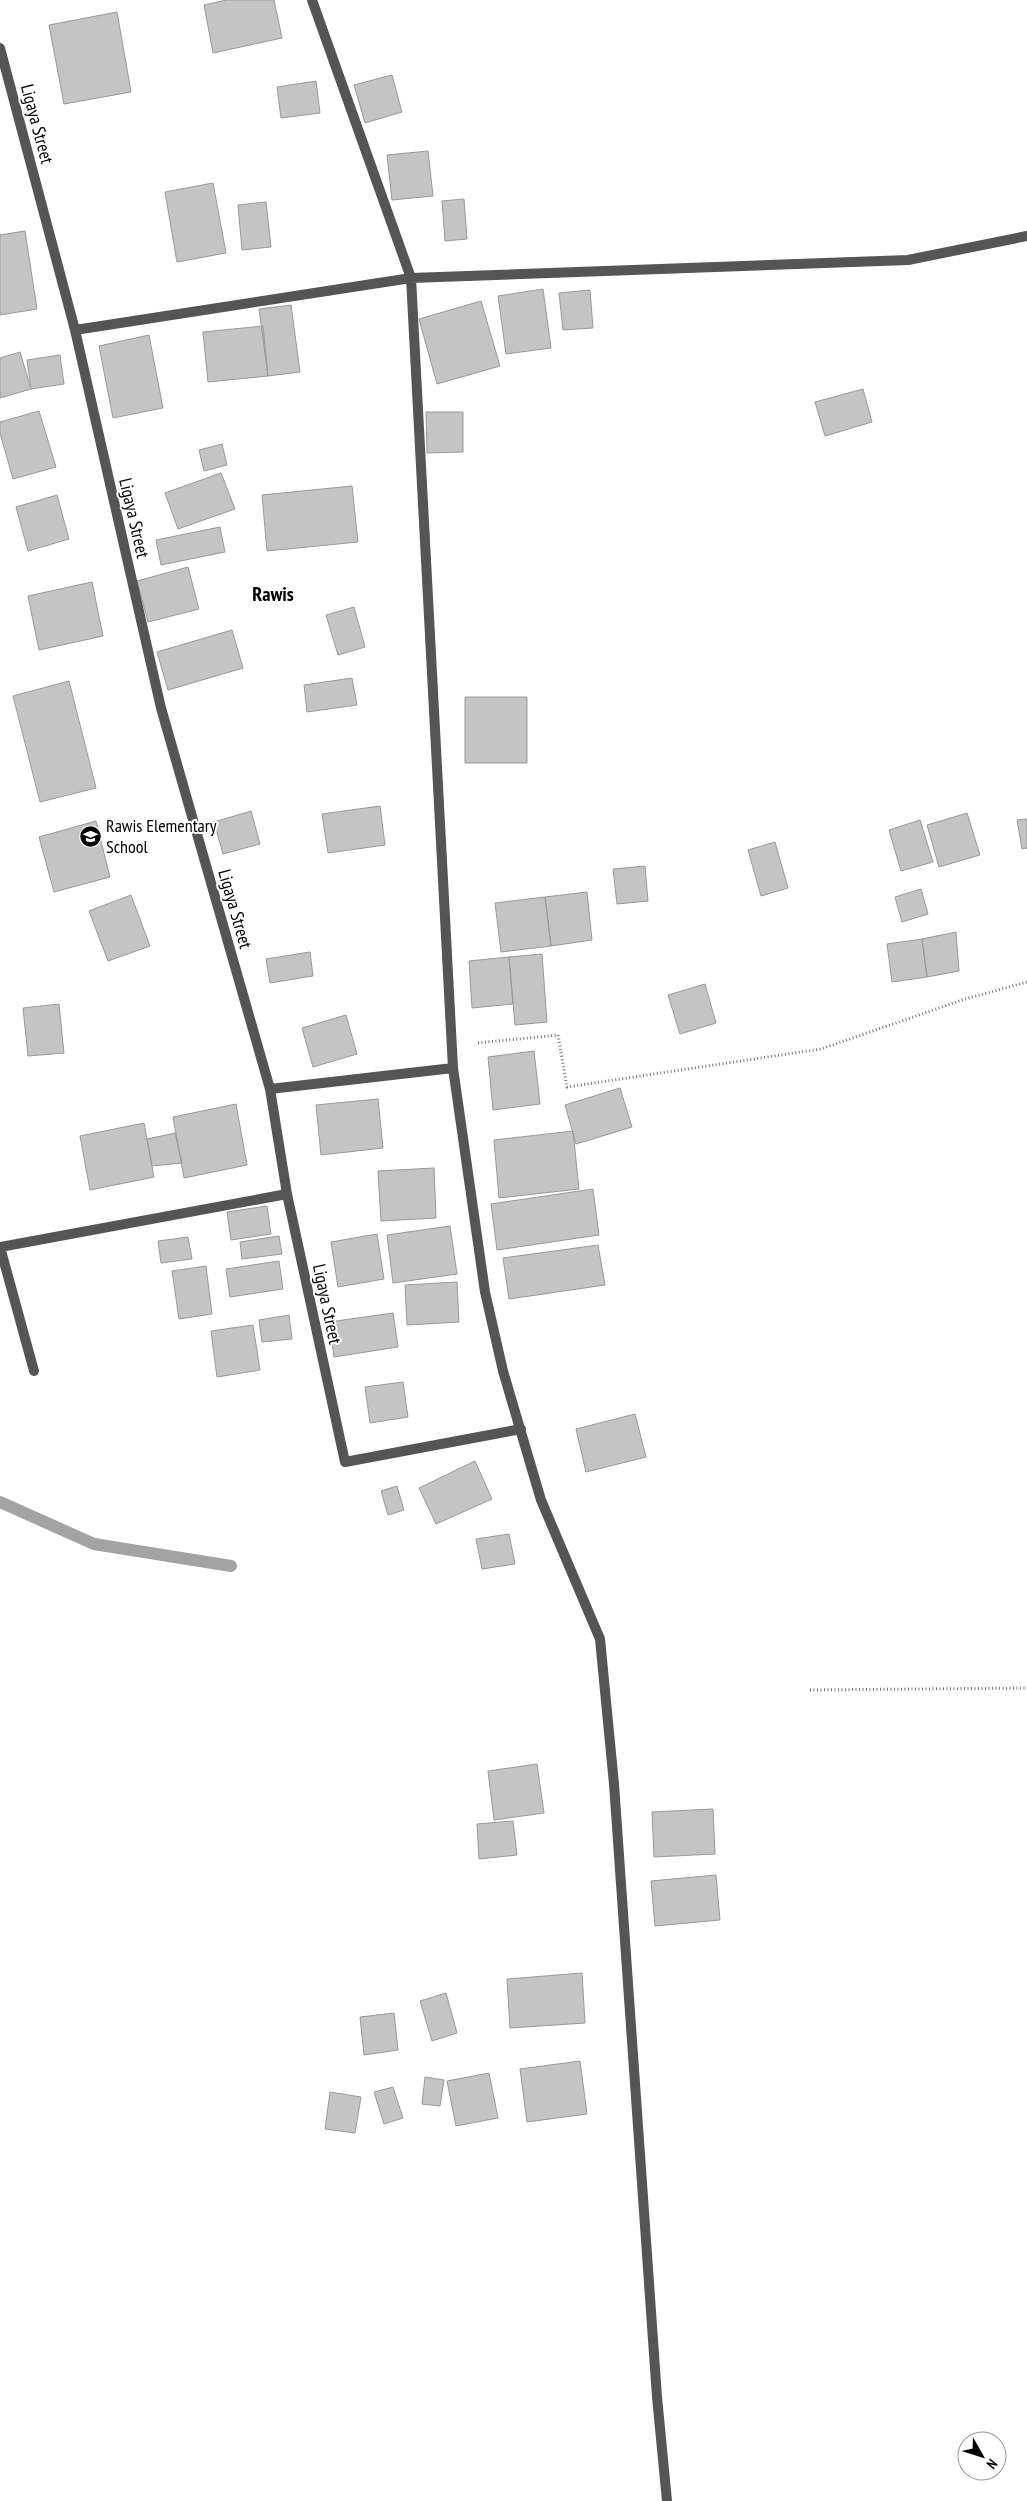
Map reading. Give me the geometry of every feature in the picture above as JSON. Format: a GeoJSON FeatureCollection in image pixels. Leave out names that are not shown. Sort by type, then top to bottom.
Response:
{"type":"FeatureCollection","features":[{"type":"Feature","properties":{"kind":"street"},"geometry":{"type":"LineString","coordinates":[[312,0],[411,278],[453,1068],[484,1292],[503,1371],[522,1428],[541,1500],[600,1639],[614,1784],[657,2397],[667,2501]]}},
{"type":"Feature","properties":{"kind":"street","name":"Ligaya Street"},"geometry":{"type":"LineString","coordinates":[[0,48],[75,330],[161,708],[270,1089],[287,1194],[345,1462],[522,1428]]}},
{"type":"Feature","properties":{"kind":"street"},"geometry":{"type":"LineString","coordinates":[[75,330],[411,278],[908,260],[1027,236]]}},
{"type":"Feature","properties":{"kind":"street"},"geometry":{"type":"LineString","coordinates":[[270,1089],[453,1068]]}},
{"type":"Feature","properties":{"kind":"street"},"geometry":{"type":"LineString","coordinates":[[34,1371],[0,1247],[287,1194]]}},
{"type":"Feature","properties":{"kind":"path"},"geometry":{"type":"LineString","coordinates":[[452,1045],[558,1035],[567,1087],[821,1049],[962,1000],[1027,982]]}},
{"type":"Feature","properties":{"kind":"path"},"geometry":{"type":"LineString","coordinates":[[810,1690],[1027,1688]]}},
{"type":"Feature","properties":{"kind":"building"},"geometry":{"type":"Polygon","coordinates":[[[227,0],[274,0],[282,38],[213,53],[204,5],[227,0]]]}},
{"type":"Feature","properties":{"kind":"building"},"geometry":{"type":"Polygon","coordinates":[[[117,12],[131,92],[64,104],[49,25],[117,12]]]}},
{"type":"Feature","properties":{"kind":"building"},"geometry":{"type":"Polygon","coordinates":[[[392,75],[402,112],[365,123],[354,85],[392,75]]]}},
{"type":"Feature","properties":{"kind":"building"},"geometry":{"type":"Polygon","coordinates":[[[316,81],[320,113],[281,118],[277,87],[316,81]]]}},
{"type":"Feature","properties":{"kind":"building"},"geometry":{"type":"Polygon","coordinates":[[[428,151],[433,196],[392,200],[387,155],[428,151]]]}},
{"type":"Feature","properties":{"kind":"building"},"geometry":{"type":"Polygon","coordinates":[[[213,183],[226,253],[177,262],[165,192],[213,183]]]}},
{"type":"Feature","properties":{"kind":"building"},"geometry":{"type":"Polygon","coordinates":[[[464,199],[467,239],[445,241],[442,201],[464,199]]]}},
{"type":"Feature","properties":{"kind":"building"},"geometry":{"type":"Polygon","coordinates":[[[266,202],[271,247],[242,250],[238,205],[266,202]]]}},
{"type":"Feature","properties":{"kind":"building"},"geometry":{"type":"Polygon","coordinates":[[[25,231],[37,309],[0,315],[0,235],[25,231]]]}},
{"type":"Feature","properties":{"kind":"building"},"geometry":{"type":"Polygon","coordinates":[[[543,289],[551,348],[506,354],[498,296],[543,289]]]}},
{"type":"Feature","properties":{"kind":"building"},"geometry":{"type":"Polygon","coordinates":[[[590,290],[593,328],[563,330],[559,293],[590,290]]]}},
{"type":"Feature","properties":{"kind":"building"},"geometry":{"type":"Polygon","coordinates":[[[481,301],[500,366],[437,384],[419,319],[481,301]]]}},
{"type":"Feature","properties":{"kind":"building"},"geometry":{"type":"Polygon","coordinates":[[[291,305],[300,372],[268,376],[259,309],[291,305]]]}},
{"type":"Feature","properties":{"kind":"building"},"geometry":{"type":"Polygon","coordinates":[[[263,326],[268,376],[208,382],[203,332],[263,326]]]}},
{"type":"Feature","properties":{"kind":"building"},"geometry":{"type":"Polygon","coordinates":[[[149,335],[163,408],[113,418],[99,346],[149,335]]]}},
{"type":"Feature","properties":{"kind":"building"},"geometry":{"type":"Polygon","coordinates":[[[20,352],[31,389],[0,398],[0,358],[20,352]]]}},
{"type":"Feature","properties":{"kind":"building"},"geometry":{"type":"Polygon","coordinates":[[[60,355],[64,384],[31,389],[27,360],[60,355]]]}},
{"type":"Feature","properties":{"kind":"building"},"geometry":{"type":"Polygon","coordinates":[[[863,389],[872,422],[825,436],[815,402],[863,389]]]}},
{"type":"Feature","properties":{"kind":"building"},"geometry":{"type":"Polygon","coordinates":[[[39,411],[56,467],[13,479],[0,433],[0,422],[39,411]]]}},
{"type":"Feature","properties":{"kind":"building"},"geometry":{"type":"Polygon","coordinates":[[[426,412],[463,412],[463,452],[427,453],[426,412]]]}},
{"type":"Feature","properties":{"kind":"building"},"geometry":{"type":"Polygon","coordinates":[[[222,444],[227,465],[204,471],[199,450],[222,444]]]}},
{"type":"Feature","properties":{"kind":"building"},"geometry":{"type":"Polygon","coordinates":[[[221,473],[235,509],[178,529],[165,493],[221,473]]]}},
{"type":"Feature","properties":{"kind":"building"},"geometry":{"type":"Polygon","coordinates":[[[352,486],[358,542],[267,551],[262,495],[352,486]]]}},
{"type":"Feature","properties":{"kind":"building"},"geometry":{"type":"Polygon","coordinates":[[[57,495],[69,539],[28,551],[16,507],[57,495]]]}},
{"type":"Feature","properties":{"kind":"building"},"geometry":{"type":"Polygon","coordinates":[[[220,527],[225,552],[161,565],[156,540],[220,527]]]}},
{"type":"Feature","properties":{"kind":"building"},"geometry":{"type":"Polygon","coordinates":[[[188,567],[199,609],[148,622],[137,581],[188,567]]]}},
{"type":"Feature","properties":{"kind":"building"},"geometry":{"type":"Polygon","coordinates":[[[92,582],[103,636],[39,650],[28,596],[92,582]]]}},
{"type":"Feature","properties":{"kind":"building"},"geometry":{"type":"Polygon","coordinates":[[[354,607],[365,647],[338,655],[326,615],[354,607]]]}},
{"type":"Feature","properties":{"kind":"building"},"geometry":{"type":"Polygon","coordinates":[[[232,630],[243,668],[168,690],[157,652],[232,630]]]}},
{"type":"Feature","properties":{"kind":"building"},"geometry":{"type":"Polygon","coordinates":[[[352,678],[357,705],[307,712],[304,685],[352,678]]]}},
{"type":"Feature","properties":{"kind":"building"},"geometry":{"type":"Polygon","coordinates":[[[69,681],[96,788],[40,802],[13,696],[69,681]]]}},
{"type":"Feature","properties":{"kind":"building"},"geometry":{"type":"Polygon","coordinates":[[[465,697],[527,697],[527,763],[465,763],[465,697]]]}},
{"type":"Feature","properties":{"kind":"building"},"geometry":{"type":"Polygon","coordinates":[[[380,806],[385,845],[328,853],[322,814],[380,806]]]}},
{"type":"Feature","properties":{"kind":"building"},"geometry":{"type":"Polygon","coordinates":[[[251,811],[260,844],[223,854],[214,822],[251,811]]]}},
{"type":"Feature","properties":{"kind":"building"},"geometry":{"type":"Polygon","coordinates":[[[967,813],[980,855],[939,867],[927,825],[967,813]]]}},
{"type":"Feature","properties":{"kind":"building"},"geometry":{"type":"Polygon","coordinates":[[[1027,819],[1027,848],[1022,849],[1017,820],[1027,819]]]}},
{"type":"Feature","properties":{"kind":"building"},"geometry":{"type":"Polygon","coordinates":[[[920,820],[933,862],[901,871],[889,830],[920,820]]]}},
{"type":"Feature","properties":{"kind":"building"},"geometry":{"type":"Polygon","coordinates":[[[96,821],[110,877],[54,892],[39,837],[96,821]]]}},
{"type":"Feature","properties":{"kind":"building"},"geometry":{"type":"Polygon","coordinates":[[[775,842],[788,888],[761,896],[748,850],[775,842]]]}},
{"type":"Feature","properties":{"kind":"building"},"geometry":{"type":"Polygon","coordinates":[[[645,866],[648,901],[617,904],[613,869],[645,866]]]}},
{"type":"Feature","properties":{"kind":"building"},"geometry":{"type":"Polygon","coordinates":[[[921,889],[928,914],[902,922],[895,897],[921,889]]]}},
{"type":"Feature","properties":{"kind":"building"},"geometry":{"type":"Polygon","coordinates":[[[587,892],[592,940],[551,946],[545,897],[587,892]]]}},
{"type":"Feature","properties":{"kind":"building"},"geometry":{"type":"Polygon","coordinates":[[[131,895],[150,946],[108,961],[89,911],[131,895]]]}},
{"type":"Feature","properties":{"kind":"building"},"geometry":{"type":"Polygon","coordinates":[[[545,897],[551,946],[501,952],[495,903],[545,897]]]}},
{"type":"Feature","properties":{"kind":"building"},"geometry":{"type":"Polygon","coordinates":[[[956,932],[959,971],[927,977],[922,939],[956,932]]]}},
{"type":"Feature","properties":{"kind":"building"},"geometry":{"type":"Polygon","coordinates":[[[922,939],[927,977],[892,982],[887,944],[922,939]]]}},
{"type":"Feature","properties":{"kind":"building"},"geometry":{"type":"Polygon","coordinates":[[[310,952],[313,976],[270,983],[266,959],[310,952]]]}},
{"type":"Feature","properties":{"kind":"building"},"geometry":{"type":"Polygon","coordinates":[[[542,954],[547,1022],[515,1025],[509,957],[542,954]]]}},
{"type":"Feature","properties":{"kind":"building"},"geometry":{"type":"Polygon","coordinates":[[[509,957],[513,1004],[472,1008],[469,961],[509,957]]]}},
{"type":"Feature","properties":{"kind":"building"},"geometry":{"type":"Polygon","coordinates":[[[705,984],[716,1023],[680,1034],[668,995],[705,984]]]}},
{"type":"Feature","properties":{"kind":"building"},"geometry":{"type":"Polygon","coordinates":[[[59,1004],[64,1053],[28,1056],[23,1008],[59,1004]]]}},
{"type":"Feature","properties":{"kind":"building"},"geometry":{"type":"Polygon","coordinates":[[[346,1015],[357,1054],[313,1067],[302,1028],[346,1015]]]}},
{"type":"Feature","properties":{"kind":"building"},"geometry":{"type":"Polygon","coordinates":[[[534,1051],[540,1104],[493,1110],[488,1057],[534,1051]]]}},
{"type":"Feature","properties":{"kind":"building"},"geometry":{"type":"Polygon","coordinates":[[[620,1088],[632,1127],[576,1144],[565,1105],[620,1088]]]}},
{"type":"Feature","properties":{"kind":"building"},"geometry":{"type":"Polygon","coordinates":[[[378,1099],[383,1148],[321,1155],[316,1105],[378,1099]]]}},
{"type":"Feature","properties":{"kind":"building"},"geometry":{"type":"Polygon","coordinates":[[[236,1104],[247,1165],[184,1178],[173,1117],[236,1104]]]}},
{"type":"Feature","properties":{"kind":"building"},"geometry":{"type":"Polygon","coordinates":[[[144,1123],[154,1177],[90,1190],[80,1136],[144,1123]]]}},
{"type":"Feature","properties":{"kind":"building"},"geometry":{"type":"Polygon","coordinates":[[[573,1131],[579,1189],[499,1198],[494,1140],[573,1131]]]}},
{"type":"Feature","properties":{"kind":"building"},"geometry":{"type":"Polygon","coordinates":[[[175,1133],[182,1163],[152,1166],[147,1139],[175,1133]]]}},
{"type":"Feature","properties":{"kind":"building"},"geometry":{"type":"Polygon","coordinates":[[[434,1168],[436,1218],[381,1221],[378,1171],[434,1168]]]}},
{"type":"Feature","properties":{"kind":"building"},"geometry":{"type":"Polygon","coordinates":[[[593,1189],[599,1235],[497,1250],[491,1204],[593,1189]]]}},
{"type":"Feature","properties":{"kind":"building"},"geometry":{"type":"Polygon","coordinates":[[[267,1206],[271,1234],[231,1240],[227,1212],[267,1206]]]}},
{"type":"Feature","properties":{"kind":"building"},"geometry":{"type":"Polygon","coordinates":[[[450,1226],[457,1274],[393,1283],[387,1235],[450,1226]]]}},
{"type":"Feature","properties":{"kind":"building"},"geometry":{"type":"Polygon","coordinates":[[[377,1234],[384,1279],[338,1287],[331,1242],[377,1234]]]}},
{"type":"Feature","properties":{"kind":"building"},"geometry":{"type":"Polygon","coordinates":[[[279,1236],[282,1254],[242,1259],[240,1242],[279,1236]]]}},
{"type":"Feature","properties":{"kind":"building"},"geometry":{"type":"Polygon","coordinates":[[[188,1237],[192,1259],[161,1263],[158,1241],[188,1237]]]}},
{"type":"Feature","properties":{"kind":"building"},"geometry":{"type":"Polygon","coordinates":[[[598,1245],[605,1285],[509,1299],[503,1258],[598,1245]]]}},
{"type":"Feature","properties":{"kind":"building"},"geometry":{"type":"Polygon","coordinates":[[[279,1261],[283,1289],[230,1297],[226,1269],[279,1261]]]}},
{"type":"Feature","properties":{"kind":"building"},"geometry":{"type":"Polygon","coordinates":[[[206,1266],[212,1314],[179,1319],[172,1271],[206,1266]]]}},
{"type":"Feature","properties":{"kind":"building"},"geometry":{"type":"Polygon","coordinates":[[[457,1282],[459,1322],[407,1325],[405,1285],[457,1282]]]}},
{"type":"Feature","properties":{"kind":"building"},"geometry":{"type":"Polygon","coordinates":[[[393,1313],[398,1347],[334,1357],[329,1322],[393,1313]]]}},
{"type":"Feature","properties":{"kind":"building"},"geometry":{"type":"Polygon","coordinates":[[[289,1315],[292,1339],[262,1342],[259,1320],[289,1315]]]}},
{"type":"Feature","properties":{"kind":"building"},"geometry":{"type":"Polygon","coordinates":[[[253,1325],[260,1370],[217,1377],[211,1331],[253,1325]]]}},
{"type":"Feature","properties":{"kind":"building"},"geometry":{"type":"Polygon","coordinates":[[[403,1382],[408,1417],[370,1423],[365,1387],[403,1382]]]}},
{"type":"Feature","properties":{"kind":"building"},"geometry":{"type":"Polygon","coordinates":[[[635,1414],[646,1457],[586,1472],[576,1429],[635,1414]]]}},
{"type":"Feature","properties":{"kind":"building"},"geometry":{"type":"Polygon","coordinates":[[[475,1461],[492,1499],[436,1524],[419,1488],[475,1461]]]}},
{"type":"Feature","properties":{"kind":"building"},"geometry":{"type":"Polygon","coordinates":[[[397,1486],[404,1510],[388,1515],[381,1491],[397,1486]]]}},
{"type":"Feature","properties":{"kind":"building"},"geometry":{"type":"Polygon","coordinates":[[[509,1534],[515,1564],[482,1569],[476,1539],[509,1534]]]}},
{"type":"Feature","properties":{"kind":"building"},"geometry":{"type":"Polygon","coordinates":[[[537,1764],[544,1813],[494,1820],[488,1771],[537,1764]]]}},
{"type":"Feature","properties":{"kind":"building"},"geometry":{"type":"Polygon","coordinates":[[[713,1809],[715,1854],[654,1857],[652,1812],[713,1809]]]}},
{"type":"Feature","properties":{"kind":"building"},"geometry":{"type":"Polygon","coordinates":[[[513,1821],[517,1855],[479,1859],[477,1824],[513,1821]]]}},
{"type":"Feature","properties":{"kind":"building"},"geometry":{"type":"Polygon","coordinates":[[[716,1875],[720,1920],[655,1926],[651,1881],[716,1875]]]}},
{"type":"Feature","properties":{"kind":"building"},"geometry":{"type":"Polygon","coordinates":[[[582,1973],[585,2023],[510,2028],[507,1979],[582,1973]]]}},
{"type":"Feature","properties":{"kind":"building"},"geometry":{"type":"Polygon","coordinates":[[[446,1993],[457,2033],[432,2041],[420,2001],[446,1993]]]}},
{"type":"Feature","properties":{"kind":"building"},"geometry":{"type":"Polygon","coordinates":[[[394,2013],[398,2050],[364,2055],[360,2017],[394,2013]]]}},
{"type":"Feature","properties":{"kind":"building"},"geometry":{"type":"Polygon","coordinates":[[[580,2061],[587,2114],[527,2122],[520,2069],[580,2061]]]}},
{"type":"Feature","properties":{"kind":"building"},"geometry":{"type":"Polygon","coordinates":[[[489,2073],[498,2118],[456,2126],[447,2081],[489,2073]]]}},
{"type":"Feature","properties":{"kind":"building"},"geometry":{"type":"Polygon","coordinates":[[[425,2077],[444,2080],[440,2106],[422,2104],[425,2077]]]}},
{"type":"Feature","properties":{"kind":"building"},"geometry":{"type":"Polygon","coordinates":[[[393,2087],[403,2118],[384,2124],[374,2092],[393,2087]]]}},
{"type":"Feature","properties":{"kind":"building"},"geometry":{"type":"Polygon","coordinates":[[[330,2092],[361,2097],[355,2133],[325,2129],[330,2092]]]}},
{"type":"Feature","properties":{"kind":"waterway"},"geometry":{"type":"LineString","coordinates":[[0,1502],[94,1544],[231,1566]]}},
{"type":"Feature","properties":{"kind":"place","name":"Rawis Elementary School"},"geometry":{"type":"Point","coordinates":[90,836]}},
{"type":"Feature","properties":{"kind":"district","name":"Rawis"},"geometry":{"type":"Point","coordinates":[273,594]}}]}
